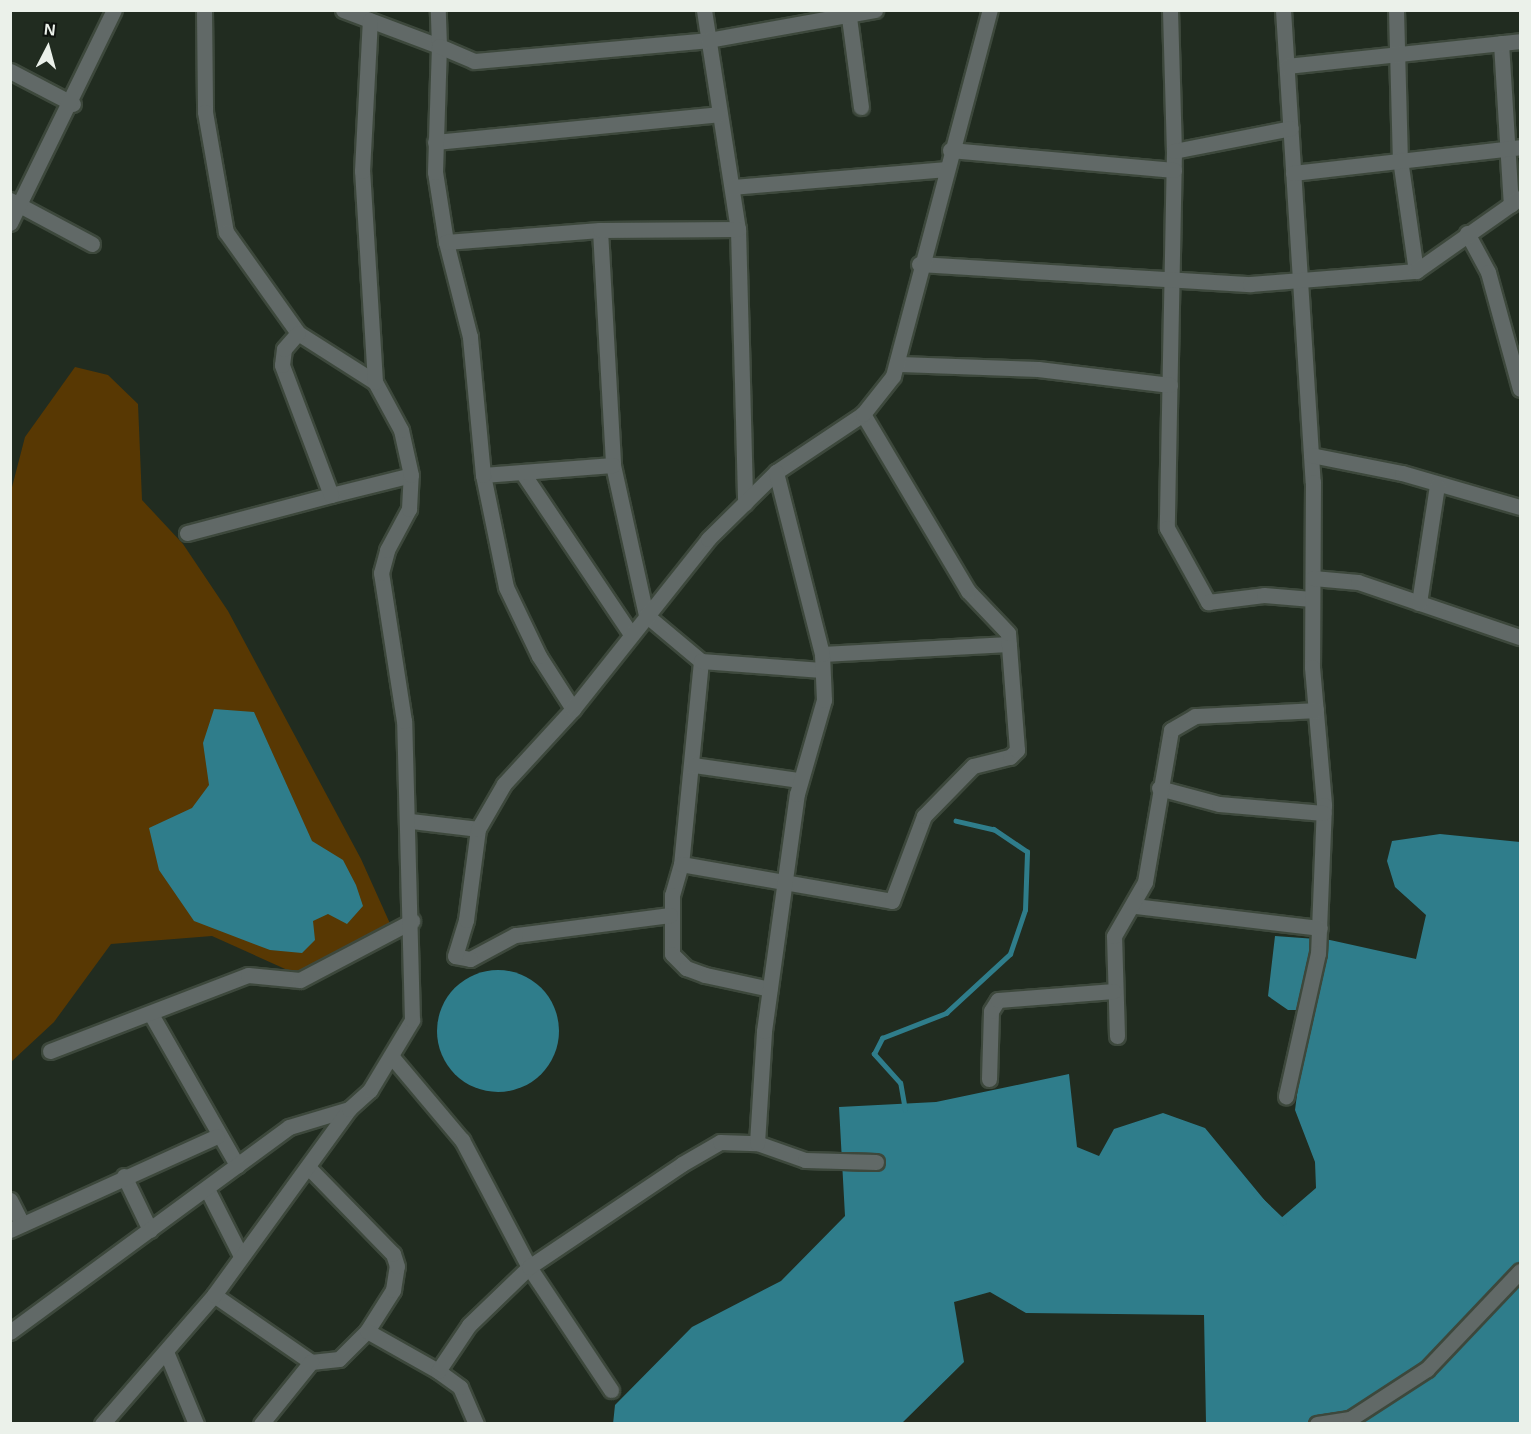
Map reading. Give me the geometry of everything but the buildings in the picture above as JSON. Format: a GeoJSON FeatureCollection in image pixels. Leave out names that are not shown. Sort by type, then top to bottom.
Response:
{"type":"FeatureCollection","features":[{"type":"Feature","properties":{"kind":"street"},"geometry":{"type":"LineString","coordinates":[[10,223],[15,203],[73,104],[114,10]]}},
{"type":"Feature","properties":{"kind":"street"},"geometry":{"type":"LineString","coordinates":[[204,10],[205,112],[218,210],[235,252],[298,333],[375,382]]}},
{"type":"Feature","properties":{"kind":"street"},"geometry":{"type":"LineString","coordinates":[[343,10],[474,61],[708,40],[875,10]]}},
{"type":"Feature","properties":{"kind":"street"},"geometry":{"type":"LineString","coordinates":[[438,10],[439,46],[435,142],[446,242],[470,337],[483,475],[514,610],[573,709]]}},
{"type":"Feature","properties":{"kind":"street"},"geometry":{"type":"LineString","coordinates":[[704,10],[738,229],[745,503]]}},
{"type":"Feature","properties":{"kind":"street"},"geometry":{"type":"LineString","coordinates":[[670,915],[515,935],[460,960],[454,947],[466,920],[478,829],[504,784],[573,709],[689,559],[776,472],[863,414],[900,364],[919,264],[990,10]]}},
{"type":"Feature","properties":{"kind":"street"},"geometry":{"type":"LineString","coordinates":[[1170,10],[1174,151],[1167,528],[1208,602],[1264,595],[1312,599]]}},
{"type":"Feature","properties":{"kind":"street"},"geometry":{"type":"LineString","coordinates":[[1283,10],[1311,455],[1312,599],[1316,710],[1324,813],[1320,928],[1305,1024],[1286,1096]]}},
{"type":"Feature","properties":{"kind":"street"},"geometry":{"type":"LineString","coordinates":[[1396,10],[1400,159],[1416,271]]}},
{"type":"Feature","properties":{"kind":"street"},"geometry":{"type":"LineString","coordinates":[[848,14],[861,107]]}},
{"type":"Feature","properties":{"kind":"street"},"geometry":{"type":"LineString","coordinates":[[102,1424],[167,1354],[214,1295],[309,1168],[349,1109],[370,1090],[392,1057],[412,1020],[411,821],[402,692],[381,573],[387,550],[409,509],[411,475],[401,430],[375,382],[362,171],[370,20]]}},
{"type":"Feature","properties":{"kind":"street"},"geometry":{"type":"LineString","coordinates":[[1287,66],[1398,52],[1521,42]]}},
{"type":"Feature","properties":{"kind":"street"},"geometry":{"type":"LineString","coordinates":[[919,264],[1173,279],[1299,282],[1416,271],[1467,233],[1516,202],[1513,147],[1501,43]]}},
{"type":"Feature","properties":{"kind":"street"},"geometry":{"type":"LineString","coordinates":[[10,71],[73,104]]}},
{"type":"Feature","properties":{"kind":"street"},"geometry":{"type":"LineString","coordinates":[[435,142],[719,114]]}},
{"type":"Feature","properties":{"kind":"street"},"geometry":{"type":"LineString","coordinates":[[1174,151],[1291,128]]}},
{"type":"Feature","properties":{"kind":"street"},"geometry":{"type":"LineString","coordinates":[[1293,173],[1513,147]]}},
{"type":"Feature","properties":{"kind":"street"},"geometry":{"type":"LineString","coordinates":[[950,150],[1173,170]]}},
{"type":"Feature","properties":{"kind":"street"},"geometry":{"type":"LineString","coordinates":[[732,187],[945,169]]}},
{"type":"Feature","properties":{"kind":"street"},"geometry":{"type":"LineString","coordinates":[[15,203],[92,244]]}},
{"type":"Feature","properties":{"kind":"street"},"geometry":{"type":"LineString","coordinates":[[446,242],[600,230],[738,229]]}},
{"type":"Feature","properties":{"kind":"street"},"geometry":{"type":"LineString","coordinates":[[600,230],[613,465],[646,615],[701,661],[822,662],[1009,644]]}},
{"type":"Feature","properties":{"kind":"street"},"geometry":{"type":"LineString","coordinates":[[1467,233],[1488,272],[1521,388]]}},
{"type":"Feature","properties":{"kind":"street"},"geometry":{"type":"LineString","coordinates":[[298,333],[285,349],[282,365],[332,495]]}},
{"type":"Feature","properties":{"kind":"street"},"geometry":{"type":"LineString","coordinates":[[900,364],[1038,369],[1170,385]]}},
{"type":"Feature","properties":{"kind":"street"},"geometry":{"type":"LineString","coordinates":[[681,864],[786,886],[892,901],[924,816],[973,766],[1015,755],[1008,633],[968,591],[863,414]]}},
{"type":"Feature","properties":{"kind":"street"},"geometry":{"type":"LineString","coordinates":[[1311,455],[1521,507]]}},
{"type":"Feature","properties":{"kind":"street"},"geometry":{"type":"LineString","coordinates":[[483,475],[613,465]]}},
{"type":"Feature","properties":{"kind":"street"},"geometry":{"type":"LineString","coordinates":[[522,472],[631,634]]}},
{"type":"Feature","properties":{"kind":"street"},"geometry":{"type":"LineString","coordinates":[[757,1143],[770,989],[799,780],[819,730],[822,662],[776,472]]}},
{"type":"Feature","properties":{"kind":"street"},"geometry":{"type":"LineString","coordinates":[[187,533],[411,475]]}},
{"type":"Feature","properties":{"kind":"street"},"geometry":{"type":"LineString","coordinates":[[1419,603],[1437,485]]}},
{"type":"Feature","properties":{"kind":"street"},"geometry":{"type":"LineString","coordinates":[[1313,578],[1358,582],[1521,637]]}},
{"type":"Feature","properties":{"kind":"street"},"geometry":{"type":"LineString","coordinates":[[701,661],[693,765],[681,864],[670,915],[676,961],[705,975],[770,989]]}},
{"type":"Feature","properties":{"kind":"street"},"geometry":{"type":"LineString","coordinates":[[1117,1036],[1114,936],[1135,906],[1145,882],[1168,737],[1187,719],[1316,710]]}},
{"type":"Feature","properties":{"kind":"street"},"geometry":{"type":"LineString","coordinates":[[693,765],[799,780]]}},
{"type":"Feature","properties":{"kind":"street"},"geometry":{"type":"LineString","coordinates":[[1160,788],[1219,804],[1324,813]]}},
{"type":"Feature","properties":{"kind":"street"},"geometry":{"type":"LineString","coordinates":[[411,821],[478,829]]}},
{"type":"Feature","properties":{"kind":"street"},"geometry":{"type":"LineString","coordinates":[[1135,906],[1320,928]]}},
{"type":"Feature","properties":{"kind":"street"},"geometry":{"type":"LineString","coordinates":[[50,1051],[152,1016],[248,975],[300,980],[412,921]]}},
{"type":"Feature","properties":{"kind":"street"},"geometry":{"type":"LineString","coordinates":[[989,1079],[991,1011],[998,1000],[1114,991]]}},
{"type":"Feature","properties":{"kind":"street"},"geometry":{"type":"LineString","coordinates":[[152,1016],[217,1136],[237,1165]]}},
{"type":"Feature","properties":{"kind":"street"},"geometry":{"type":"LineString","coordinates":[[392,1057],[462,1140],[529,1267],[611,1390]]}},
{"type":"Feature","properties":{"kind":"street"},"geometry":{"type":"LineString","coordinates":[[10,1332],[237,1165],[306,1118],[349,1109]]}},
{"type":"Feature","properties":{"kind":"street"},"geometry":{"type":"LineString","coordinates":[[10,1200],[16,1227],[124,1176],[217,1136]]}},
{"type":"Feature","properties":{"kind":"street"},"geometry":{"type":"LineString","coordinates":[[438,1371],[469,1325],[529,1267],[720,1142],[757,1143],[805,1160],[876,1162]]}},
{"type":"Feature","properties":{"kind":"street"},"geometry":{"type":"LineString","coordinates":[[214,1295],[311,1362],[326,1365],[339,1359],[367,1331],[393,1290],[398,1266],[393,1254],[309,1168]]}},
{"type":"Feature","properties":{"kind":"street"},"geometry":{"type":"LineString","coordinates":[[124,1176],[150,1230]]}},
{"type":"Feature","properties":{"kind":"street"},"geometry":{"type":"LineString","coordinates":[[207,1189],[241,1256]]}},
{"type":"Feature","properties":{"kind":"street"},"geometry":{"type":"LineString","coordinates":[[1317,1424],[1350,1419],[1427,1369],[1521,1271]]}},
{"type":"Feature","properties":{"kind":"street"},"geometry":{"type":"LineString","coordinates":[[367,1331],[438,1371],[460,1387],[476,1424]]}},
{"type":"Feature","properties":{"kind":"street"},"geometry":{"type":"LineString","coordinates":[[167,1354],[196,1424]]}},
{"type":"Feature","properties":{"kind":"street"},"geometry":{"type":"LineString","coordinates":[[261,1424],[311,1362]]}},
{"type":"Feature","properties":{"kind":"shaded area"},"geometry":{"type":"Polygon","coordinates":[[[75,367],[108,375],[138,404],[142,500],[183,544],[228,611],[361,859],[392,928],[303,977],[212,936],[111,944],[54,1022],[11,1062],[11,491],[25,437],[75,367]]]}},
{"type":"Feature","properties":{"kind":"water"},"geometry":{"type":"Polygon","coordinates":[[[214,709],[254,712],[312,841],[343,860],[356,885],[363,906],[347,924],[328,914],[313,921],[315,940],[302,953],[270,950],[194,921],[159,870],[149,828],[192,808],[209,785],[203,743],[214,709]]]}},
{"type":"Feature","properties":{"kind":"water"},"geometry":{"type":"Polygon","coordinates":[[[1440,834],[1520,842],[1520,1423],[1206,1423],[1204,1315],[1026,1313],[990,1292],[954,1302],[964,1362],[902,1423],[613,1424],[615,1405],[692,1327],[781,1281],[845,1216],[839,1107],[936,1102],[1069,1074],[1077,1147],[1099,1156],[1114,1129],[1163,1113],[1205,1128],[1280,1219],[1316,1188],[1315,1162],[1295,1110],[1308,1010],[1288,1010],[1268,996],[1275,936],[1330,940],[1416,959],[1426,915],[1395,887],[1387,861],[1392,841],[1440,834]]]}},
{"type":"Feature","properties":{"kind":"water"},"geometry":{"type":"Polygon","coordinates":[[[498,970],[521,975],[532,980],[541,988],[549,997],[554,1008],[559,1031],[554,1054],[549,1065],[541,1074],[532,1082],[521,1087],[498,1092],[475,1087],[464,1082],[455,1074],[447,1065],[442,1054],[437,1031],[442,1008],[447,997],[455,988],[464,980],[475,975],[498,970]]]}},
{"type":"Feature","properties":{"kind":"waterway"},"geometry":{"type":"LineString","coordinates":[[905,1110],[900,1083],[874,1054],[882,1038],[946,1013],[1010,954],[1025,910],[1027,852],[994,830],[956,821]]}},
{"type":"Feature","properties":{"kind":"waterway"},"geometry":{"type":"LineString","coordinates":[[1256,1195],[1284,1222]]}}]}
